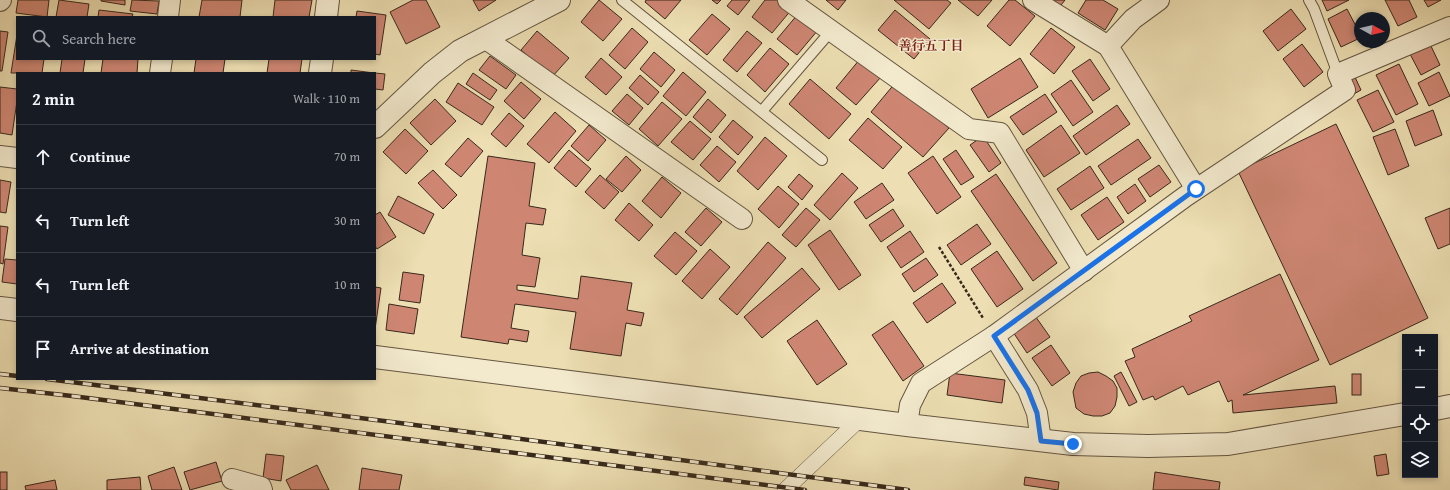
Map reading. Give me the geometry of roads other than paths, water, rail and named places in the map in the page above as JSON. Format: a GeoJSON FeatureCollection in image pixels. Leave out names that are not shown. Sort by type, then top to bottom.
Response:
{"type":"FeatureCollection","features":[{"type":"Feature","properties":{"kind":"street"},"geometry":{"type":"LineString","coordinates":[[168,16],[170,0]]}},
{"type":"Feature","properties":{"kind":"street"},"geometry":{"type":"LineString","coordinates":[[326,16],[328,0]]}},
{"type":"Feature","properties":{"kind":"street"},"geometry":{"type":"LineString","coordinates":[[376,125],[432,73],[460,52],[559,0]]}},
{"type":"Feature","properties":{"kind":"street"},"geometry":{"type":"LineString","coordinates":[[788,0],[969,129],[1000,133],[1084,271]]}},
{"type":"Feature","properties":{"kind":"street"},"geometry":{"type":"LineString","coordinates":[[1033,0],[1108,46],[1196,189]]}},
{"type":"Feature","properties":{"kind":"street"},"geometry":{"type":"LineString","coordinates":[[1108,46],[1133,19],[1160,0]]}},
{"type":"Feature","properties":{"kind":"street"},"geometry":{"type":"LineString","coordinates":[[907,425],[910,405],[921,383],[994,336],[1196,189],[1345,90],[1338,74],[1450,27]]}},
{"type":"Feature","properties":{"kind":"street"},"geometry":{"type":"LineString","coordinates":[[486,39],[742,218]]}},
{"type":"Feature","properties":{"kind":"street"},"geometry":{"type":"LineString","coordinates":[[160,72],[162,60]]}},
{"type":"Feature","properties":{"kind":"street"},"geometry":{"type":"LineString","coordinates":[[320,72],[322,60]]}},
{"type":"Feature","properties":{"kind":"street"},"geometry":{"type":"LineString","coordinates":[[0,156],[16,158]]}},
{"type":"Feature","properties":{"kind":"street"},"geometry":{"type":"LineString","coordinates":[[0,308],[16,310]]}},
{"type":"Feature","properties":{"kind":"street"},"geometry":{"type":"LineString","coordinates":[[994,336],[1028,390],[1037,413],[1041,441]]}},
{"type":"Feature","properties":{"kind":"street"},"geometry":{"type":"LineString","coordinates":[[376,357],[907,425],[1073,444],[1148,446],[1228,444],[1402,415]]}},
{"type":"Feature","properties":{"kind":"street"},"geometry":{"type":"LineString","coordinates":[[1438,408],[1450,406]]}},
{"type":"Feature","properties":{"kind":"street"},"geometry":{"type":"LineString","coordinates":[[785,490],[860,419]]}},
{"type":"Feature","properties":{"kind":"street"},"geometry":{"type":"LineString","coordinates":[[232,479],[261,487],[262,490]]}},
{"type":"Feature","properties":{"kind":"lane"},"geometry":{"type":"LineString","coordinates":[[622,0],[822,160]]}},
{"type":"Feature","properties":{"kind":"lane"},"geometry":{"type":"LineString","coordinates":[[1309,0],[1314,9],[1338,74]]}},
{"type":"Feature","properties":{"kind":"lane"},"geometry":{"type":"LineString","coordinates":[[762,111],[832,31]]}},
{"type":"Feature","properties":{"kind":"railway"},"geometry":{"type":"LineString","coordinates":[[0,374],[16,376]]}},
{"type":"Feature","properties":{"kind":"railway"},"geometry":{"type":"LineString","coordinates":[[55,380],[392,422],[908,490]]}},
{"type":"Feature","properties":{"kind":"railway"},"geometry":{"type":"LineString","coordinates":[[0,388],[805,490]]}},
{"type":"Feature","properties":{"kind":"district","name":"善行五丁目"},"geometry":{"type":"Point","coordinates":[931,45]}}]}
